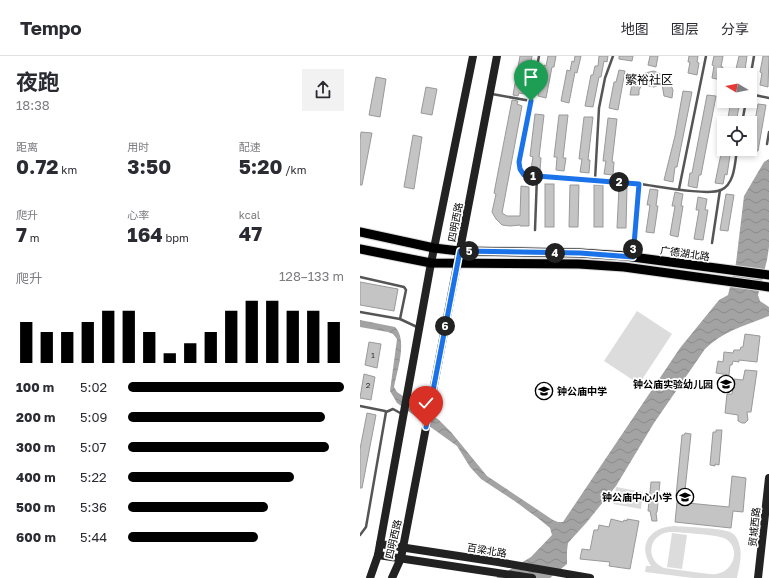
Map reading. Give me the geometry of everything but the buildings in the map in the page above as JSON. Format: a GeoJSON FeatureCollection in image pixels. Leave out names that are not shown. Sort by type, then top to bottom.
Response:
{"type":"FeatureCollection","features":[{"type":"Feature","properties":{"kind":"main road","name":"四明西路"},"geometry":{"type":"LineString","coordinates":[[370,578],[378,555],[431,263],[473,56]]}},
{"type":"Feature","properties":{"kind":"main road","name":"四明西路"},"geometry":{"type":"LineString","coordinates":[[392,578],[401,558],[498,56]]}},
{"type":"Feature","properties":{"kind":"main road","name":"广德湖北路"},"geometry":{"type":"LineString","coordinates":[[360,232],[434,248],[460,251],[580,253],[633,257],[769,275]]}},
{"type":"Feature","properties":{"kind":"main road"},"geometry":{"type":"LineString","coordinates":[[360,249],[431,263],[579,264],[624,267],[769,287]]}},
{"type":"Feature","properties":{"kind":"main road","name":"贸城西路"},"geometry":{"type":"LineString","coordinates":[[758,578],[769,478]]}},
{"type":"Feature","properties":{"kind":"main road","name":"百梁北路"},"geometry":{"type":"LineString","coordinates":[[380,544],[590,578]]}},
{"type":"Feature","properties":{"kind":"main road"},"geometry":{"type":"LineString","coordinates":[[378,555],[532,578]]}},
{"type":"Feature","properties":{"kind":"lane"},"geometry":{"type":"LineString","coordinates":[[539,56],[519,162],[520,169],[524,175],[595,180],[715,192],[728,186],[731,180],[736,156]]}},
{"type":"Feature","properties":{"kind":"lane"},"geometry":{"type":"LineString","coordinates":[[595,180],[599,108],[605,78],[613,56]]}},
{"type":"Feature","properties":{"kind":"lane"},"geometry":{"type":"LineString","coordinates":[[679,189],[706,56]]}},
{"type":"Feature","properties":{"kind":"lane"},"geometry":{"type":"LineString","coordinates":[[752,68],[754,56]]}},
{"type":"Feature","properties":{"kind":"lane"},"geometry":{"type":"LineString","coordinates":[[490,93],[531,101]]}},
{"type":"Feature","properties":{"kind":"lane"},"geometry":{"type":"LineString","coordinates":[[757,95],[769,98]]}},
{"type":"Feature","properties":{"kind":"lane"},"geometry":{"type":"LineString","coordinates":[[767,144],[769,132]]}},
{"type":"Feature","properties":{"kind":"lane"},"geometry":{"type":"LineString","coordinates":[[535,230],[537,176]]}},
{"type":"Feature","properties":{"kind":"lane"},"geometry":{"type":"LineString","coordinates":[[633,257],[639,184]]}},
{"type":"Feature","properties":{"kind":"lane"},"geometry":{"type":"LineString","coordinates":[[712,243],[720,190]]}},
{"type":"Feature","properties":{"kind":"lane"},"geometry":{"type":"LineString","coordinates":[[360,277],[404,287],[406,290],[400,319]]}},
{"type":"Feature","properties":{"kind":"lane"},"geometry":{"type":"LineString","coordinates":[[360,312],[400,319],[419,327]]}},
{"type":"Feature","properties":{"kind":"lane"},"geometry":{"type":"LineString","coordinates":[[360,406],[386,412],[392,409],[404,412]]}},
{"type":"Feature","properties":{"kind":"lane"},"geometry":{"type":"LineString","coordinates":[[360,535],[366,527],[386,412]]}},
{"type":"Feature","properties":{"kind":"shaded area"},"geometry":{"type":"Polygon","coordinates":[[[637,311],[672,334],[639,384],[604,361],[637,311]]]}},
{"type":"Feature","properties":{"kind":"shaded area"},"geometry":{"type":"Polygon","coordinates":[[[616,487],[643,492],[641,509],[613,504],[616,487]]]}},
{"type":"Feature","properties":{"kind":"shaded area"},"geometry":{"type":"Polygon","coordinates":[[[674,526],[711,529],[730,532],[733,534],[738,540],[741,552],[737,578],[693,578],[645,572],[646,566],[651,566],[645,551],[648,538],[658,530],[674,526]],[[669,532],[662,534],[657,538],[653,543],[652,548],[654,559],[664,568],[714,574],[727,569],[734,559],[733,547],[730,542],[724,538],[669,532]]]}},
{"type":"Feature","properties":{"kind":"shaded area"},"geometry":{"type":"Polygon","coordinates":[[[672,533],[687,535],[682,569],[667,567],[672,533]]]}},
{"type":"Feature","properties":{"kind":"water"},"geometry":{"type":"Polygon","coordinates":[[[769,159],[769,247],[758,295],[760,301],[769,307],[769,316],[727,333],[705,349],[654,423],[616,486],[568,543],[567,564],[550,578],[496,578],[531,557],[552,535],[550,528],[516,502],[481,479],[470,467],[457,446],[397,403],[390,391],[397,339],[393,334],[388,332],[360,327],[360,320],[395,327],[399,333],[401,347],[394,387],[397,392],[439,420],[451,432],[487,476],[553,520],[563,522],[680,348],[719,300],[728,295],[736,263],[744,196],[764,162],[769,159]]]}},
{"type":"Feature","properties":{"kind":"place","name":"钟公庙实验幼儿园"},"geometry":{"type":"Point","coordinates":[726,384]}},
{"type":"Feature","properties":{"kind":"place","name":"钟公庙中学"},"geometry":{"type":"Point","coordinates":[544,391]}},
{"type":"Feature","properties":{"kind":"place","name":"钟公庙中心小学"},"geometry":{"type":"Point","coordinates":[685,497]}},
{"type":"Feature","properties":{"kind":"district","name":"繁裕社区"},"geometry":{"type":"Point","coordinates":[649,79]}},
{"type":"Feature","properties":{"kind":"route"},"geometry":{"type":"LineString","coordinates":[[426,427],[460,251],[580,253],[633,257],[639,184],[524,175],[520,169],[519,162],[531,101]]}}]}
